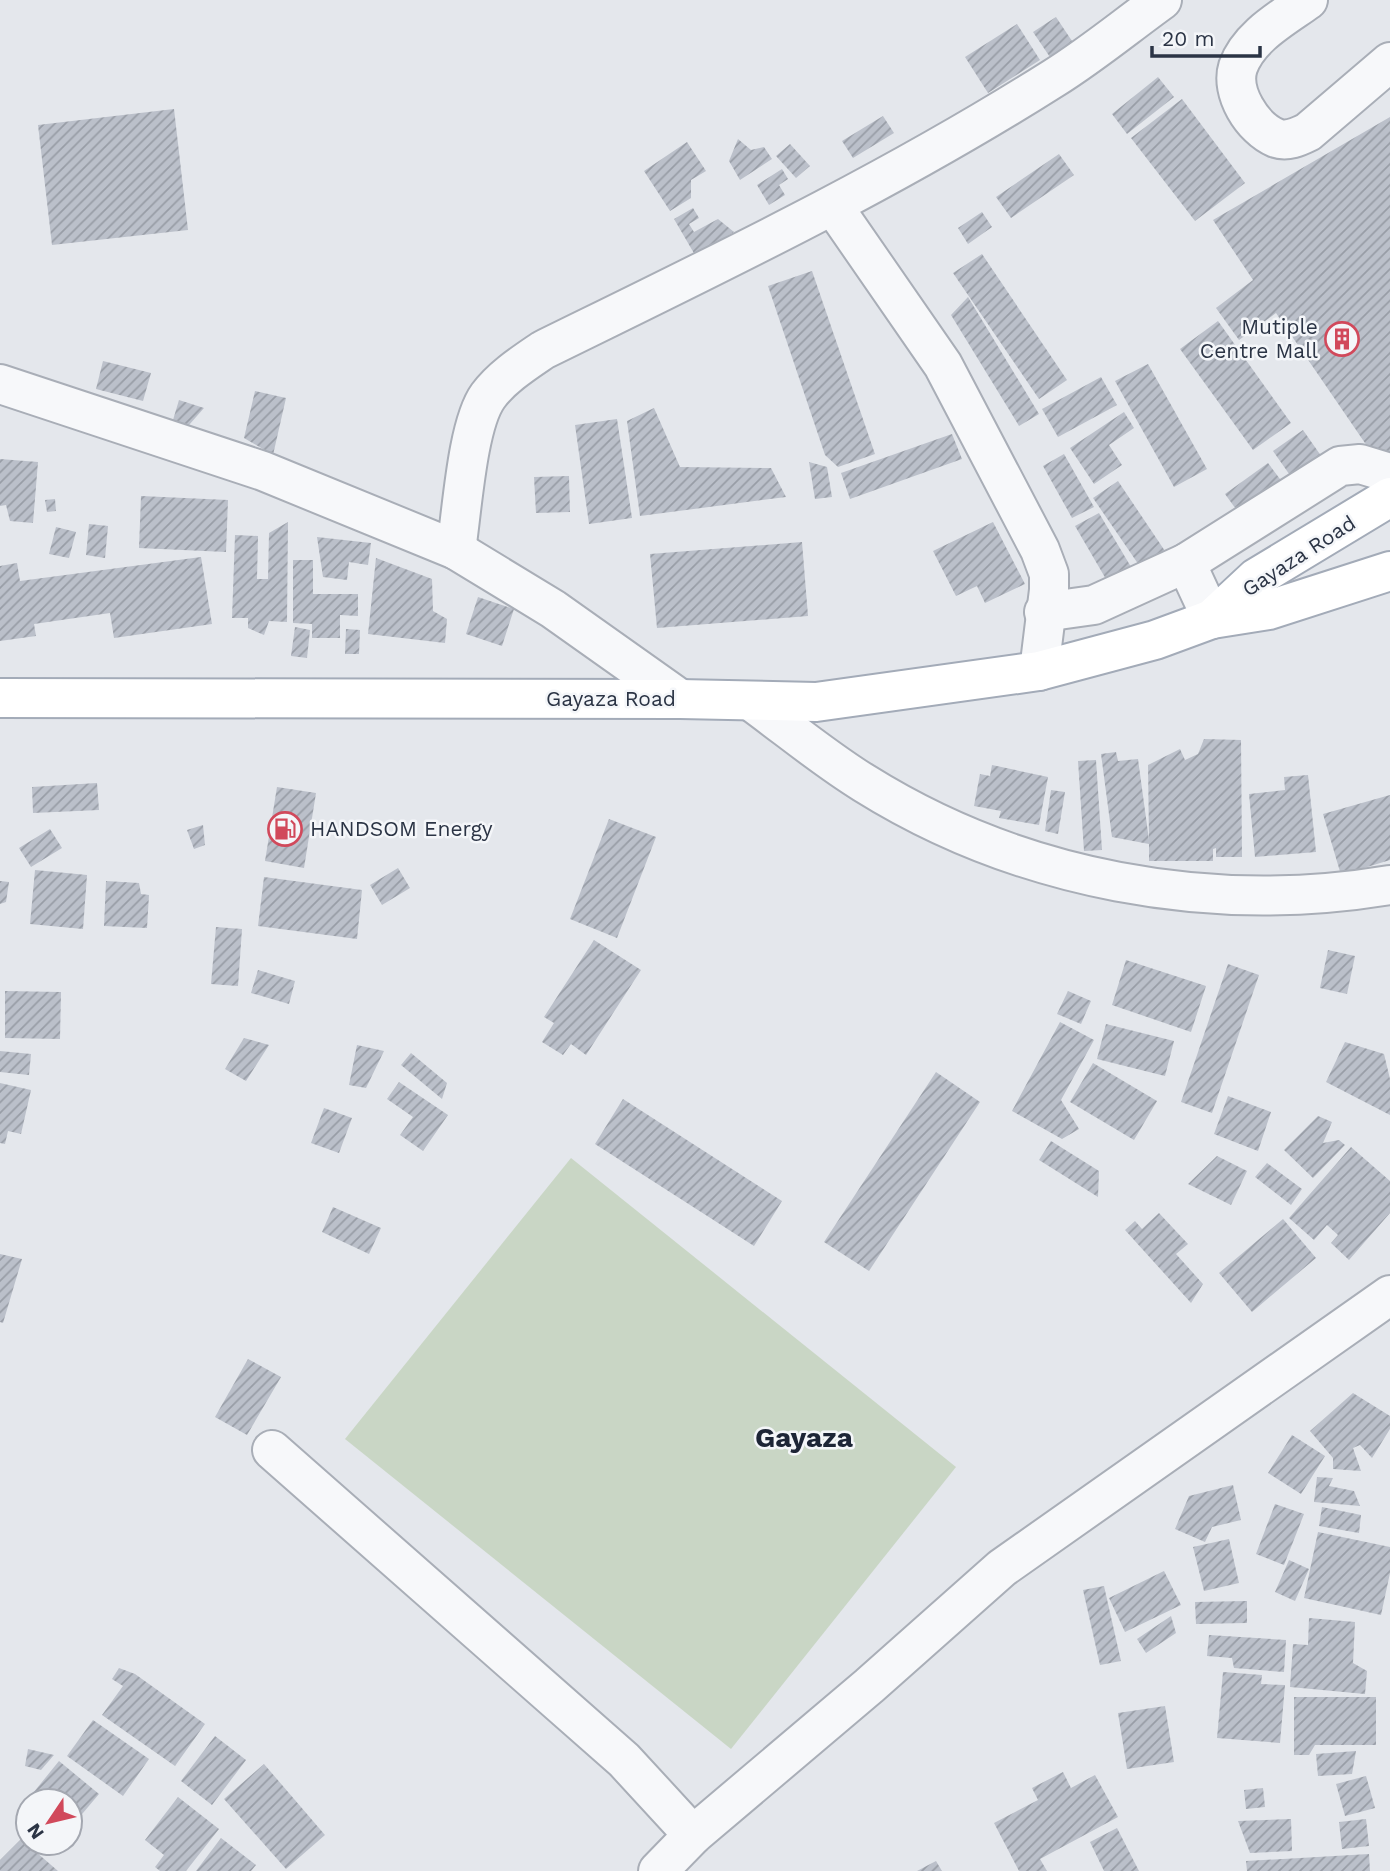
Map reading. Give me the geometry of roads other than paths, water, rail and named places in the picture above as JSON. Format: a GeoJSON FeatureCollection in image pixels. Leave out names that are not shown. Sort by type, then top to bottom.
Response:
{"type":"FeatureCollection","features":[{"type":"Feature","properties":{"kind":"main road","name":"Gayaza Road"},"geometry":{"type":"LineString","coordinates":[[1212,619],[1256,579],[1390,497]]}},
{"type":"Feature","properties":{"kind":"main road","name":"Gayaza Road"},"geometry":{"type":"LineString","coordinates":[[0,698],[680,699],[816,702],[1039,671],[1144,643],[1212,619],[1269,610],[1390,571]]}},
{"type":"Feature","properties":{"kind":"street"},"geometry":{"type":"LineString","coordinates":[[456,550],[475,428],[488,396],[518,368],[543,350],[833,206],[944,145],[1057,76],[1161,0]]}},
{"type":"Feature","properties":{"kind":"street"},"geometry":{"type":"LineString","coordinates":[[1308,0],[1249,45],[1238,68],[1237,93],[1252,117],[1276,138],[1291,139],[1307,132],[1390,62]]}},
{"type":"Feature","properties":{"kind":"street"},"geometry":{"type":"LineString","coordinates":[[833,206],[943,365],[1040,550],[1049,574],[1039,671]]}},
{"type":"Feature","properties":{"kind":"street"},"geometry":{"type":"LineString","coordinates":[[0,384],[263,471],[456,550],[552,609],[680,699]]}},
{"type":"Feature","properties":{"kind":"street"},"geometry":{"type":"LineString","coordinates":[[1044,612],[1094,605],[1186,563],[1340,466],[1360,464],[1390,473]]}},
{"type":"Feature","properties":{"kind":"street"},"geometry":{"type":"LineString","coordinates":[[1186,563],[1212,619]]}},
{"type":"Feature","properties":{"kind":"street"},"geometry":{"type":"LineString","coordinates":[[752,702],[863,783],[949,829],[1034,860],[1120,883],[1219,896],[1320,894],[1390,886]]}},
{"type":"Feature","properties":{"kind":"street"},"geometry":{"type":"LineString","coordinates":[[658,1871],[693,1835],[869,1686],[1002,1568],[1390,1295]]}},
{"type":"Feature","properties":{"kind":"street"},"geometry":{"type":"LineString","coordinates":[[272,1450],[523,1667],[624,1760],[693,1835]]}},
{"type":"Feature","properties":{"kind":"place","name":"Mutiple Centre Mall"},"geometry":{"type":"Point","coordinates":[1342,339]}},
{"type":"Feature","properties":{"kind":"place","name":"HANDSOM Energy"},"geometry":{"type":"Point","coordinates":[285,829]}},
{"type":"Feature","properties":{"kind":"district","name":"Gayaza"},"geometry":{"type":"Point","coordinates":[804,1437]}}]}
